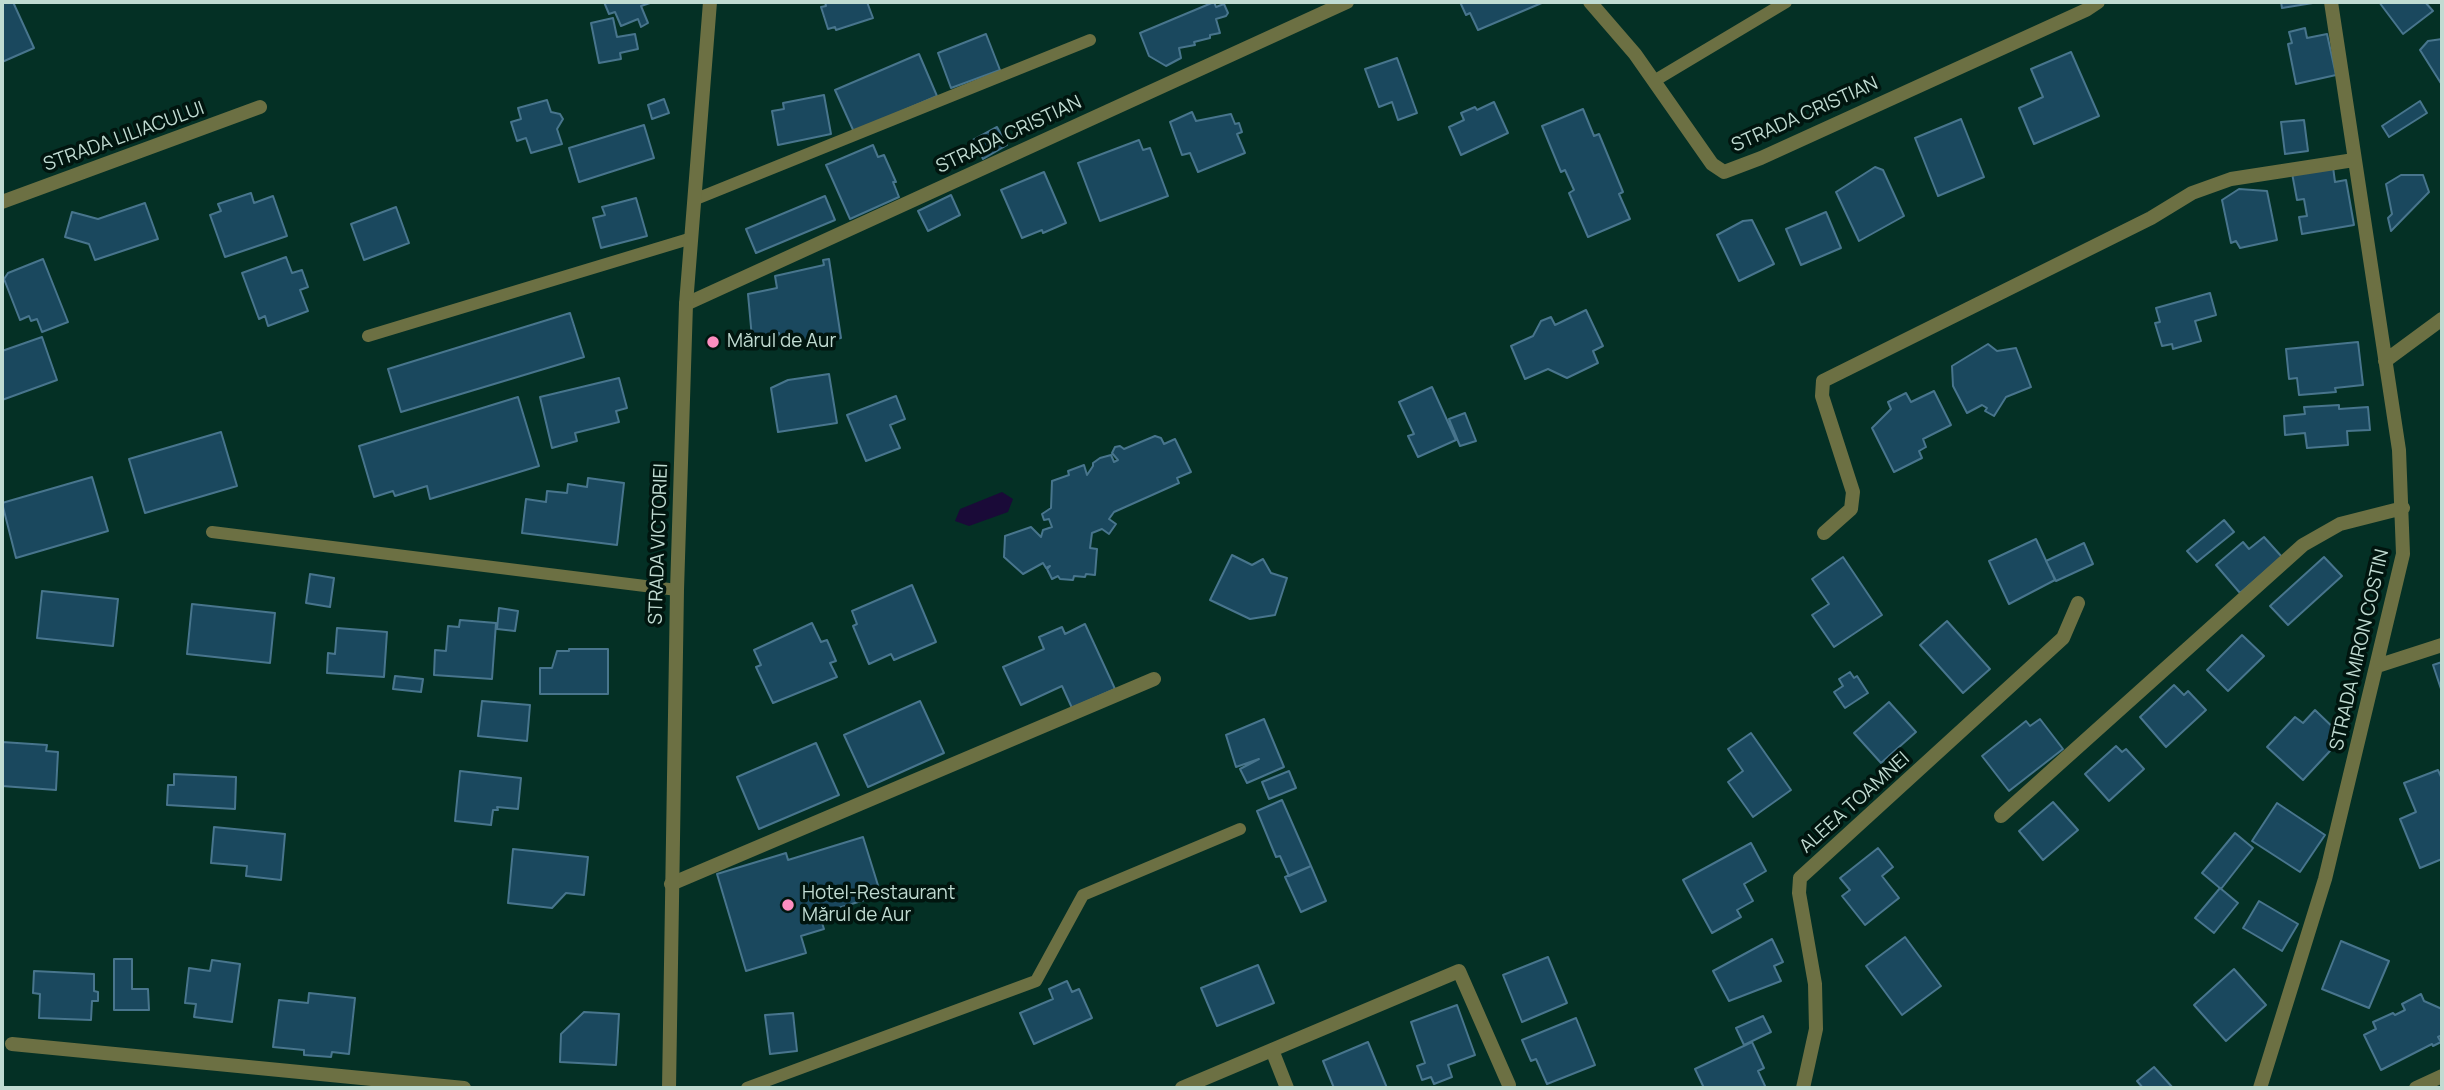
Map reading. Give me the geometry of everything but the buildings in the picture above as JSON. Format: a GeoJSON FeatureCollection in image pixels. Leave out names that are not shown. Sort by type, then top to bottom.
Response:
{"type":"FeatureCollection","features":[{"type":"Feature","properties":{"kind":"street","name":"STRADA VICTORIEI"},"geometry":{"type":"LineString","coordinates":[[668,1088],[677,590],[687,304],[710,2]]}},
{"type":"Feature","properties":{"kind":"street","name":"STRADA CRISTIAN"},"geometry":{"type":"LineString","coordinates":[[687,304],[1347,2]]}},
{"type":"Feature","properties":{"kind":"street","name":"STRADA CRISTIAN"},"geometry":{"type":"LineString","coordinates":[[1590,2],[1635,54],[1712,164],[1724,172],[1761,158],[2098,2]]}},
{"type":"Feature","properties":{"kind":"street","name":"STRADA MIRON COSTIN"},"geometry":{"type":"LineString","coordinates":[[2260,1088],[2325,879],[2403,554],[2399,450],[2331,2]]}},
{"type":"Feature","properties":{"kind":"street","name":"STRADA LILIACULUI"},"geometry":{"type":"LineString","coordinates":[[2,202],[260,107]]}},
{"type":"Feature","properties":{"kind":"street"},"geometry":{"type":"LineString","coordinates":[[1824,533],[1851,509],[1853,492],[1822,396],[1824,381],[2151,218],[2192,193],[2231,179],[2354,160]]}},
{"type":"Feature","properties":{"kind":"street"},"geometry":{"type":"LineString","coordinates":[[2385,361],[2442,319]]}},
{"type":"Feature","properties":{"kind":"street"},"geometry":{"type":"LineString","coordinates":[[2001,816],[2303,545],[2340,524],[2403,508]]}},
{"type":"Feature","properties":{"kind":"street","name":"ALEEA TOAMNEI"},"geometry":{"type":"LineString","coordinates":[[1803,1088],[1816,1029],[1816,1017],[1815,984],[1798,893],[1800,878],[2063,638],[2078,603]]}},
{"type":"Feature","properties":{"kind":"street"},"geometry":{"type":"LineString","coordinates":[[2377,666],[2442,645]]}},
{"type":"Feature","properties":{"kind":"street"},"geometry":{"type":"LineString","coordinates":[[671,884],[1154,679]]}},
{"type":"Feature","properties":{"kind":"street"},"geometry":{"type":"LineString","coordinates":[[1182,1088],[1459,971],[1509,1085]]}},
{"type":"Feature","properties":{"kind":"street"},"geometry":{"type":"LineString","coordinates":[[12,1044],[464,1088]]}},
{"type":"Feature","properties":{"kind":"street"},"geometry":{"type":"LineString","coordinates":[[1272,1050],[1287,1088]]}},
{"type":"Feature","properties":{"kind":"street"},"geometry":{"type":"LineString","coordinates":[[2416,1088],[2442,1076]]}},
{"type":"Feature","properties":{"kind":"lane"},"geometry":{"type":"LineString","coordinates":[[1654,81],[1787,2]]}},
{"type":"Feature","properties":{"kind":"lane"},"geometry":{"type":"LineString","coordinates":[[696,199],[1090,40]]}},
{"type":"Feature","properties":{"kind":"lane"},"geometry":{"type":"LineString","coordinates":[[368,336],[692,238]]}},
{"type":"Feature","properties":{"kind":"lane"},"geometry":{"type":"LineString","coordinates":[[212,532],[677,590]]}},
{"type":"Feature","properties":{"kind":"lane"},"geometry":{"type":"LineString","coordinates":[[747,1088],[1036,981],[1083,895],[1240,829]]}},
{"type":"Feature","properties":{"kind":"shaded area"},"geometry":{"type":"Polygon","coordinates":[[[1002,492],[1013,499],[1008,512],[969,526],[955,521],[960,509],[1002,492]]]}},
{"type":"Feature","properties":{"kind":"place","name":"Mărul de Aur"},"geometry":{"type":"Point","coordinates":[713,342]}},
{"type":"Feature","properties":{"kind":"place","name":"Hotel-Restaurant Mărul de Aur"},"geometry":{"type":"Point","coordinates":[788,905]}}]}
